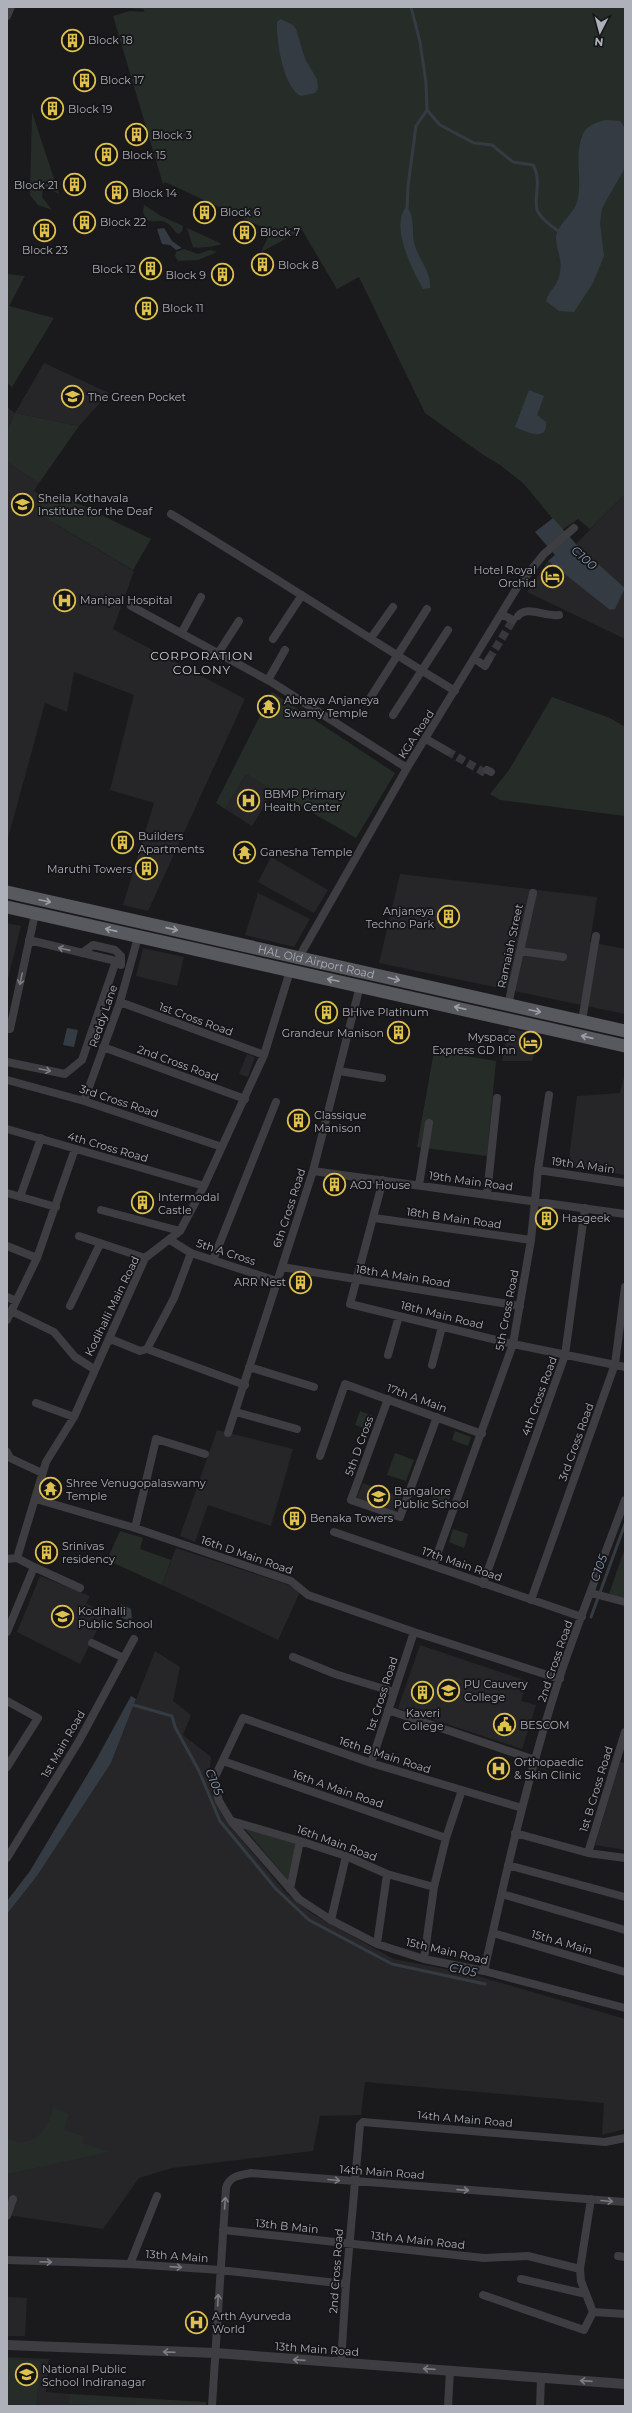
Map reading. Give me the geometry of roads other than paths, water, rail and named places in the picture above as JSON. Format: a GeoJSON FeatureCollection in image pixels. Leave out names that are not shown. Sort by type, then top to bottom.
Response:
{"type":"FeatureCollection","features":[{"type":"Feature","properties":{"kind":"main road","name":"HAL Old Airport Road"},"geometry":{"type":"LineString","coordinates":[[7,892],[625,1030]]}},
{"type":"Feature","properties":{"kind":"main road","name":"HAL Old Airport Road"},"geometry":{"type":"LineString","coordinates":[[7,907],[290,972],[360,986],[625,1046]]}},
{"type":"Feature","properties":{"kind":"street"},"geometry":{"type":"LineString","coordinates":[[7,16],[11,7]]}},
{"type":"Feature","properties":{"kind":"street"},"geometry":{"type":"LineString","coordinates":[[171,514],[371,638],[395,656],[456,691]]}},
{"type":"Feature","properties":{"kind":"street","name":"KGA Road"},"geometry":{"type":"LineString","coordinates":[[301,958],[303,950],[407,768],[456,691],[522,581],[544,554],[574,528]]}},
{"type":"Feature","properties":{"kind":"street"},"geometry":{"type":"LineString","coordinates":[[274,639],[302,595]]}},
{"type":"Feature","properties":{"kind":"street"},"geometry":{"type":"LineString","coordinates":[[182,632],[201,597]]}},
{"type":"Feature","properties":{"kind":"street"},"geometry":{"type":"LineString","coordinates":[[131,606],[220,652],[268,680],[407,768]]}},
{"type":"Feature","properties":{"kind":"street"},"geometry":{"type":"LineString","coordinates":[[371,638],[393,607]]}},
{"type":"Feature","properties":{"kind":"street"},"geometry":{"type":"LineString","coordinates":[[367,703],[395,656],[427,609]]}},
{"type":"Feature","properties":{"kind":"street"},"geometry":{"type":"LineString","coordinates":[[502,614],[516,618],[521,612],[529,610],[548,617],[559,615]]}},
{"type":"Feature","properties":{"kind":"street"},"geometry":{"type":"LineString","coordinates":[[220,652],[239,621]]}},
{"type":"Feature","properties":{"kind":"street"},"geometry":{"type":"LineString","coordinates":[[393,715],[423,671],[448,630]]}},
{"type":"Feature","properties":{"kind":"street"},"geometry":{"type":"LineString","coordinates":[[268,680],[285,650]]}},
{"type":"Feature","properties":{"kind":"street"},"geometry":{"type":"LineString","coordinates":[[474,659],[485,666],[489,659]]}},
{"type":"Feature","properties":{"kind":"street"},"geometry":{"type":"LineString","coordinates":[[427,737],[448,749]]}},
{"type":"Feature","properties":{"kind":"street","name":"Ramaiah Street"},"geometry":{"type":"LineString","coordinates":[[508,1005],[533,893]]}},
{"type":"Feature","properties":{"kind":"street"},"geometry":{"type":"LineString","coordinates":[[7,1028],[10,1029],[35,914]]}},
{"type":"Feature","properties":{"kind":"street"},"geometry":{"type":"LineString","coordinates":[[582,1021],[596,936]]}},
{"type":"Feature","properties":{"kind":"street","name":"Reddy Lane"},"geometry":{"type":"LineString","coordinates":[[84,1101],[120,1002],[138,937]]}},
{"type":"Feature","properties":{"kind":"street"},"geometry":{"type":"LineString","coordinates":[[7,1062],[65,1074],[82,1060],[116,961],[29,940]]}},
{"type":"Feature","properties":{"kind":"street"},"geometry":{"type":"LineString","coordinates":[[82,953],[93,945],[115,950],[121,956],[121,965]]}},
{"type":"Feature","properties":{"kind":"street"},"geometry":{"type":"LineString","coordinates":[[520,951],[563,957]]}},
{"type":"Feature","properties":{"kind":"street","name":"Kodihalli Main Road"},"geometry":{"type":"LineString","coordinates":[[17,1558],[46,1462],[74,1417],[94,1369],[145,1258],[180,1231],[204,1186],[245,1100],[264,1055],[290,972]]}},
{"type":"Feature","properties":{"kind":"street","name":"6th Cross Road"},"geometry":{"type":"LineString","coordinates":[[228,1433],[245,1385],[313,1171],[360,986]]}},
{"type":"Feature","properties":{"kind":"street","name":"1st Cross Road"},"geometry":{"type":"LineString","coordinates":[[120,1002],[264,1055]]}},
{"type":"Feature","properties":{"kind":"street","name":"2nd Cross Road"},"geometry":{"type":"LineString","coordinates":[[103,1047],[245,1100]]}},
{"type":"Feature","properties":{"kind":"street"},"geometry":{"type":"LineString","coordinates":[[338,1071],[382,1078]]}},
{"type":"Feature","properties":{"kind":"street","name":"3rd Cross Road"},"geometry":{"type":"LineString","coordinates":[[7,1080],[84,1101],[222,1147]]}},
{"type":"Feature","properties":{"kind":"street","name":"5th Cross Road"},"geometry":{"type":"LineString","coordinates":[[433,1566],[482,1434],[513,1344],[531,1240],[538,1170],[549,1095]]}},
{"type":"Feature","properties":{"kind":"street"},"geometry":{"type":"LineString","coordinates":[[487,1195],[497,1098]]}},
{"type":"Feature","properties":{"kind":"street"},"geometry":{"type":"LineString","coordinates":[[213,1260],[276,1102]]}},
{"type":"Feature","properties":{"kind":"street"},"geometry":{"type":"LineString","coordinates":[[419,1185],[429,1123]]}},
{"type":"Feature","properties":{"kind":"street","name":"4th Cross Road"},"geometry":{"type":"LineString","coordinates":[[7,1129],[204,1186]]}},
{"type":"Feature","properties":{"kind":"street"},"geometry":{"type":"LineString","coordinates":[[20,1197],[41,1138]]}},
{"type":"Feature","properties":{"kind":"street"},"geometry":{"type":"LineString","coordinates":[[7,1320],[37,1258],[52,1220],[75,1149]]}},
{"type":"Feature","properties":{"kind":"street","name":"19th A Main"},"geometry":{"type":"LineString","coordinates":[[538,1170],[625,1183]]}},
{"type":"Feature","properties":{"kind":"street","name":"19th Main Road"},"geometry":{"type":"LineString","coordinates":[[313,1171],[625,1214]]}},
{"type":"Feature","properties":{"kind":"street"},"geometry":{"type":"LineString","coordinates":[[358,1279],[383,1180]]}},
{"type":"Feature","properties":{"kind":"street"},"geometry":{"type":"LineString","coordinates":[[7,1193],[56,1208]]}},
{"type":"Feature","properties":{"kind":"street","name":"4th Cross Road"},"geometry":{"type":"LineString","coordinates":[[483,1584],[565,1355],[585,1208]]}},
{"type":"Feature","properties":{"kind":"street"},"geometry":{"type":"LineString","coordinates":[[102,1210],[180,1231]]}},
{"type":"Feature","properties":{"kind":"street","name":"18th B Main Road"},"geometry":{"type":"LineString","coordinates":[[374,1218],[531,1240]]}},
{"type":"Feature","properties":{"kind":"street"},"geometry":{"type":"LineString","coordinates":[[79,1236],[145,1258]]}},
{"type":"Feature","properties":{"kind":"street","name":"5th A Cross"},"geometry":{"type":"LineString","coordinates":[[170,1240],[191,1253],[277,1281]]}},
{"type":"Feature","properties":{"kind":"street"},"geometry":{"type":"LineString","coordinates":[[70,1306],[100,1244]]}},
{"type":"Feature","properties":{"kind":"street"},"geometry":{"type":"LineString","coordinates":[[7,1246],[37,1258]]}},
{"type":"Feature","properties":{"kind":"street"},"geometry":{"type":"LineString","coordinates":[[147,1349],[174,1298],[191,1253]]}},
{"type":"Feature","properties":{"kind":"street","name":"18th A Main Road"},"geometry":{"type":"LineString","coordinates":[[282,1267],[520,1306]]}},
{"type":"Feature","properties":{"kind":"street","name":"18th Main Road"},"geometry":{"type":"LineString","coordinates":[[358,1279],[350,1304],[513,1344],[625,1367]]}},
{"type":"Feature","properties":{"kind":"street","name":"3rd Cross Road"},"geometry":{"type":"LineString","coordinates":[[531,1600],[615,1364],[625,1287]]}},
{"type":"Feature","properties":{"kind":"street"},"geometry":{"type":"LineString","coordinates":[[7,1298],[16,1301]]}},
{"type":"Feature","properties":{"kind":"street"},"geometry":{"type":"LineString","coordinates":[[11,1311],[54,1332],[75,1357],[94,1369]]}},
{"type":"Feature","properties":{"kind":"street"},"geometry":{"type":"LineString","coordinates":[[388,1355],[399,1316]]}},
{"type":"Feature","properties":{"kind":"street"},"geometry":{"type":"LineString","coordinates":[[432,1365],[442,1327]]}},
{"type":"Feature","properties":{"kind":"street"},"geometry":{"type":"LineString","coordinates":[[108,1341],[112,1340],[140,1351],[147,1349],[245,1385]]}},
{"type":"Feature","properties":{"kind":"street"},"geometry":{"type":"LineString","coordinates":[[250,1367],[314,1387]]}},
{"type":"Feature","properties":{"kind":"street","name":"17th A Main"},"geometry":{"type":"LineString","coordinates":[[320,1456],[345,1384],[482,1434]]}},
{"type":"Feature","properties":{"kind":"street","name":"5th D Cross"},"geometry":{"type":"LineString","coordinates":[[388,1399],[351,1500],[400,1517],[436,1417]]}},
{"type":"Feature","properties":{"kind":"street"},"geometry":{"type":"LineString","coordinates":[[36,1403],[74,1417]]}},
{"type":"Feature","properties":{"kind":"street"},"geometry":{"type":"LineString","coordinates":[[236,1412],[297,1429]]}},
{"type":"Feature","properties":{"kind":"street"},"geometry":{"type":"LineString","coordinates":[[135,1528],[156,1439],[205,1454]]}},
{"type":"Feature","properties":{"kind":"street"},"geometry":{"type":"LineString","coordinates":[[7,1452],[10,1458],[42,1473]]}},
{"type":"Feature","properties":{"kind":"street","name":"16th D Main Road"},"geometry":{"type":"LineString","coordinates":[[36,1499],[135,1528],[291,1581],[308,1595],[414,1632],[560,1679]]}},
{"type":"Feature","properties":{"kind":"street","name":"2nd Cross Road"},"geometry":{"type":"LineString","coordinates":[[484,1971],[515,1832],[535,1760],[560,1679],[582,1617],[594,1594],[625,1500]]}},
{"type":"Feature","properties":{"kind":"street","name":"17th Main Road"},"geometry":{"type":"LineString","coordinates":[[334,1532],[582,1617]]}},
{"type":"Feature","properties":{"kind":"street"},"geometry":{"type":"LineString","coordinates":[[7,1559],[17,1558],[80,1588]]}},
{"type":"Feature","properties":{"kind":"street"},"geometry":{"type":"LineString","coordinates":[[7,1632],[34,1567]]}},
{"type":"Feature","properties":{"kind":"street"},"geometry":{"type":"LineString","coordinates":[[594,1594],[625,1602]]}},
{"type":"Feature","properties":{"kind":"street","name":"1st Cross Road"},"geometry":{"type":"LineString","coordinates":[[371,1763],[414,1632]]}},
{"type":"Feature","properties":{"kind":"street","name":"1st Main Road"},"geometry":{"type":"LineString","coordinates":[[7,1858],[79,1741],[134,1639]]}},
{"type":"Feature","properties":{"kind":"street"},"geometry":{"type":"LineString","coordinates":[[92,1643],[124,1658]]}},
{"type":"Feature","properties":{"kind":"street"},"geometry":{"type":"LineString","coordinates":[[293,1657],[335,1674],[394,1692]]}},
{"type":"Feature","properties":{"kind":"street"},"geometry":{"type":"LineString","coordinates":[[7,1701],[38,1718],[7,1767]]}},
{"type":"Feature","properties":{"kind":"street"},"geometry":{"type":"LineString","coordinates":[[388,1710],[535,1760]]}},
{"type":"Feature","properties":{"kind":"street","name":"16th B Main Road"},"geometry":{"type":"LineString","coordinates":[[243,1718],[371,1763],[522,1808]]}},
{"type":"Feature","properties":{"kind":"street","name":"15th Main Road"},"geometry":{"type":"LineString","coordinates":[[243,1718],[213,1780],[219,1800],[231,1821],[299,1899],[331,1920],[377,1944],[424,1959],[484,1971],[625,2008]]}},
{"type":"Feature","properties":{"kind":"street","name":"1st B Cross Road"},"geometry":{"type":"LineString","coordinates":[[588,1853],[621,1756],[625,1732]]}},
{"type":"Feature","properties":{"kind":"street","name":"16th A Main Road"},"geometry":{"type":"LineString","coordinates":[[223,1761],[446,1838]]}},
{"type":"Feature","properties":{"kind":"street"},"geometry":{"type":"LineString","coordinates":[[424,1959],[434,1887],[446,1838],[462,1790]]}},
{"type":"Feature","properties":{"kind":"street","name":"16th Main Road"},"geometry":{"type":"LineString","coordinates":[[231,1821],[300,1841],[346,1856],[387,1874],[434,1887]]}},
{"type":"Feature","properties":{"kind":"street"},"geometry":{"type":"LineString","coordinates":[[515,1832],[588,1853],[625,1858]]}},
{"type":"Feature","properties":{"kind":"street"},"geometry":{"type":"LineString","coordinates":[[290,1889],[300,1841]]}},
{"type":"Feature","properties":{"kind":"street"},"geometry":{"type":"LineString","coordinates":[[331,1920],[346,1856]]}},
{"type":"Feature","properties":{"kind":"street"},"geometry":{"type":"LineString","coordinates":[[508,1865],[625,1896]]}},
{"type":"Feature","properties":{"kind":"street"},"geometry":{"type":"LineString","coordinates":[[377,1944],[387,1874]]}},
{"type":"Feature","properties":{"kind":"street"},"geometry":{"type":"LineString","coordinates":[[502,1894],[625,1930]]}},
{"type":"Feature","properties":{"kind":"street","name":"15th A Main"},"geometry":{"type":"LineString","coordinates":[[493,1933],[625,1972]]}},
{"type":"Feature","properties":{"kind":"street","name":"14th A Main Road"},"geometry":{"type":"LineString","coordinates":[[355,2181],[360,2125],[363,2122],[604,2142],[625,2138]]}},
{"type":"Feature","properties":{"kind":"street","name":"14th Main Road"},"geometry":{"type":"LineString","coordinates":[[212,2406],[226,2188],[233,2178],[251,2173],[625,2202]]}},
{"type":"Feature","properties":{"kind":"street","name":"2nd Cross Road"},"geometry":{"type":"LineString","coordinates":[[341,2363],[355,2181]]}},
{"type":"Feature","properties":{"kind":"street"},"geometry":{"type":"LineString","coordinates":[[130,2264],[157,2196]]}},
{"type":"Feature","properties":{"kind":"street"},"geometry":{"type":"LineString","coordinates":[[7,2216],[13,2198]]}},
{"type":"Feature","properties":{"kind":"street"},"geometry":{"type":"LineString","coordinates":[[483,2295],[584,2330],[593,2312],[581,2282],[580,2269],[590,2199]]}},
{"type":"Feature","properties":{"kind":"street","name":"13th B Main"},"geometry":{"type":"LineString","coordinates":[[223,2230],[349,2244]]}},
{"type":"Feature","properties":{"kind":"street","name":"13th A Main Road"},"geometry":{"type":"LineString","coordinates":[[349,2244],[484,2258],[528,2256],[580,2269]]}},
{"type":"Feature","properties":{"kind":"street","name":"13th A Main"},"geometry":{"type":"LineString","coordinates":[[7,2260],[130,2264],[220,2270],[346,2284]]}},
{"type":"Feature","properties":{"kind":"street"},"geometry":{"type":"LineString","coordinates":[[521,2279],[586,2294]]}},
{"type":"Feature","properties":{"kind":"street"},"geometry":{"type":"LineString","coordinates":[[593,2312],[625,2314]]}},
{"type":"Feature","properties":{"kind":"street","name":"13th Main Road"},"geometry":{"type":"LineString","coordinates":[[7,2345],[215,2353],[625,2384]]}},
{"type":"Feature","properties":{"kind":"street"},"geometry":{"type":"LineString","coordinates":[[448,2406],[450,2371]]}},
{"type":"Feature","properties":{"kind":"street"},"geometry":{"type":"LineString","coordinates":[[540,2406],[541,2378]]}},
{"type":"Feature","properties":{"kind":"water"},"geometry":{"type":"Polygon","coordinates":[[[281,19],[293,25],[296,29],[305,59],[317,79],[318,89],[315,93],[301,96],[295,91],[285,74],[279,51],[277,30],[277,22],[281,19]]]}},
{"type":"Feature","properties":{"kind":"water"},"geometry":{"type":"Polygon","coordinates":[[[606,120],[620,121],[625,128],[625,168],[602,208],[600,223],[604,256],[593,283],[574,312],[559,311],[546,301],[558,280],[561,266],[556,243],[557,233],[577,204],[579,190],[579,149],[583,134],[590,126],[606,120]]]}},
{"type":"Feature","properties":{"kind":"water"},"geometry":{"type":"Polygon","coordinates":[[[406,207],[411,214],[414,242],[429,276],[430,288],[423,289],[405,249],[400,226],[406,207]]]}},
{"type":"Feature","properties":{"kind":"water"},"geometry":{"type":"Polygon","coordinates":[[[164,228],[172,241],[182,248],[176,250],[170,245],[162,244],[157,229],[164,228]]]}},
{"type":"Feature","properties":{"kind":"water"},"geometry":{"type":"Polygon","coordinates":[[[529,390],[544,396],[537,415],[546,422],[546,428],[544,432],[540,434],[530,433],[515,427],[529,390]]]}},
{"type":"Feature","properties":{"kind":"water","name":"C100"},"geometry":{"type":"Polygon","coordinates":[[[553,518],[576,544],[625,588],[615,609],[610,610],[548,561],[555,555],[535,532],[553,518]]]}},
{"type":"Feature","properties":{"kind":"water"},"geometry":{"type":"Polygon","coordinates":[[[67,1028],[78,1030],[74,1047],[63,1045],[67,1028]]]}},
{"type":"Feature","properties":{"kind":"water"},"geometry":{"type":"Polygon","coordinates":[[[121,1604],[131,1609],[132,1619],[128,1620],[122,1618],[118,1612],[121,1604]]]}},
{"type":"Feature","properties":{"kind":"water"},"geometry":{"type":"Polygon","coordinates":[[[131,1696],[136,1699],[111,1763],[37,1876],[7,1914],[7,1901],[30,1871],[96,1760],[131,1696]]]}},
{"type":"Feature","properties":{"kind":"waterway"},"geometry":{"type":"LineString","coordinates":[[411,7],[420,42],[426,83],[427,110],[440,125],[474,143],[492,145],[513,162],[533,165],[537,178],[536,207],[538,212],[545,221],[561,233]]}},
{"type":"Feature","properties":{"kind":"waterway"},"geometry":{"type":"LineString","coordinates":[[407,211],[408,186],[416,126],[427,110]]}},
{"type":"Feature","properties":{"kind":"waterway","name":"C105"},"geometry":{"type":"LineString","coordinates":[[591,1617],[625,1524]]}},
{"type":"Feature","properties":{"kind":"waterway","name":"C105"},"geometry":{"type":"LineString","coordinates":[[130,1704],[172,1716],[175,1727],[199,1771],[220,1821],[276,1889],[309,1920],[392,1964],[485,1984]]}},
{"type":"Feature","properties":{"kind":"tunnel"},"geometry":{"type":"LineString","coordinates":[[489,659],[513,620]]}},
{"type":"Feature","properties":{"kind":"tunnel"},"geometry":{"type":"LineString","coordinates":[[447,751],[485,773]]}},
{"type":"Feature","properties":{"kind":"place","name":"Block 18"},"geometry":{"type":"Point","coordinates":[73,40]}},
{"type":"Feature","properties":{"kind":"place","name":"Block 17"},"geometry":{"type":"Point","coordinates":[85,80]}},
{"type":"Feature","properties":{"kind":"place","name":"Block 19"},"geometry":{"type":"Point","coordinates":[52,109]}},
{"type":"Feature","properties":{"kind":"place","name":"Block 3"},"geometry":{"type":"Point","coordinates":[137,135]}},
{"type":"Feature","properties":{"kind":"place","name":"Block 15"},"geometry":{"type":"Point","coordinates":[106,155]}},
{"type":"Feature","properties":{"kind":"place","name":"Block 21"},"geometry":{"type":"Point","coordinates":[74,185]}},
{"type":"Feature","properties":{"kind":"place","name":"Block 14"},"geometry":{"type":"Point","coordinates":[117,193]}},
{"type":"Feature","properties":{"kind":"place","name":"Block 6"},"geometry":{"type":"Point","coordinates":[204,212]}},
{"type":"Feature","properties":{"kind":"place","name":"Block 22"},"geometry":{"type":"Point","coordinates":[85,222]}},
{"type":"Feature","properties":{"kind":"place","name":"Block 23"},"geometry":{"type":"Point","coordinates":[45,230]}},
{"type":"Feature","properties":{"kind":"place","name":"Block 7"},"geometry":{"type":"Point","coordinates":[245,232]}},
{"type":"Feature","properties":{"kind":"place","name":"Block 8"},"geometry":{"type":"Point","coordinates":[263,265]}},
{"type":"Feature","properties":{"kind":"place","name":"Block 12"},"geometry":{"type":"Point","coordinates":[151,269]}},
{"type":"Feature","properties":{"kind":"place","name":"Block 9"},"geometry":{"type":"Point","coordinates":[222,275]}},
{"type":"Feature","properties":{"kind":"place","name":"Block 11"},"geometry":{"type":"Point","coordinates":[147,308]}},
{"type":"Feature","properties":{"kind":"place","name":"The Green Pocket"},"geometry":{"type":"Point","coordinates":[73,397]}},
{"type":"Feature","properties":{"kind":"place","name":"Sheila Kothavala Institute for the Deaf"},"geometry":{"type":"Point","coordinates":[23,504]}},
{"type":"Feature","properties":{"kind":"place","name":"Hotel Royal Orchid"},"geometry":{"type":"Point","coordinates":[552,576]}},
{"type":"Feature","properties":{"kind":"place","name":"Manipal Hospital"},"geometry":{"type":"Point","coordinates":[65,600]}},
{"type":"Feature","properties":{"kind":"place","name":"Abhaya Anjaneya Swamy Temple"},"geometry":{"type":"Point","coordinates":[268,706]}},
{"type":"Feature","properties":{"kind":"place","name":"BBMP Primary Health Center"},"geometry":{"type":"Point","coordinates":[249,800]}},
{"type":"Feature","properties":{"kind":"place","name":"Builders Apartments"},"geometry":{"type":"Point","coordinates":[122,842]}},
{"type":"Feature","properties":{"kind":"place","name":"Ganesha Temple"},"geometry":{"type":"Point","coordinates":[244,852]}},
{"type":"Feature","properties":{"kind":"place","name":"Maruthi Towers"},"geometry":{"type":"Point","coordinates":[147,869]}},
{"type":"Feature","properties":{"kind":"place","name":"Anjaneya Techno Park"},"geometry":{"type":"Point","coordinates":[449,917]}},
{"type":"Feature","properties":{"kind":"place","name":"BHive Platinum"},"geometry":{"type":"Point","coordinates":[327,1012]}},
{"type":"Feature","properties":{"kind":"place","name":"Grandeur Manison"},"geometry":{"type":"Point","coordinates":[399,1033]}},
{"type":"Feature","properties":{"kind":"place","name":"Myspace Express GD Inn"},"geometry":{"type":"Point","coordinates":[531,1043]}},
{"type":"Feature","properties":{"kind":"place","name":"Classique Manison"},"geometry":{"type":"Point","coordinates":[299,1121]}},
{"type":"Feature","properties":{"kind":"place","name":"AOJ House"},"geometry":{"type":"Point","coordinates":[334,1185]}},
{"type":"Feature","properties":{"kind":"place","name":"Intermodal Castle"},"geometry":{"type":"Point","coordinates":[142,1203]}},
{"type":"Feature","properties":{"kind":"place","name":"Hasgeek"},"geometry":{"type":"Point","coordinates":[547,1218]}},
{"type":"Feature","properties":{"kind":"place","name":"ARR Nest"},"geometry":{"type":"Point","coordinates":[301,1282]}},
{"type":"Feature","properties":{"kind":"place","name":"Shree Venugopalaswamy Temple"},"geometry":{"type":"Point","coordinates":[51,1489]}},
{"type":"Feature","properties":{"kind":"place","name":"Bangalore Public School"},"geometry":{"type":"Point","coordinates":[379,1497]}},
{"type":"Feature","properties":{"kind":"place","name":"Benaka Towers"},"geometry":{"type":"Point","coordinates":[295,1518]}},
{"type":"Feature","properties":{"kind":"place","name":"Srinivas residency"},"geometry":{"type":"Point","coordinates":[46,1552]}},
{"type":"Feature","properties":{"kind":"place","name":"Kodihalli Public School"},"geometry":{"type":"Point","coordinates":[63,1617]}},
{"type":"Feature","properties":{"kind":"place","name":"PU Cauvery College"},"geometry":{"type":"Point","coordinates":[448,1690]}},
{"type":"Feature","properties":{"kind":"place","name":"Kaveri College"},"geometry":{"type":"Point","coordinates":[423,1693]}},
{"type":"Feature","properties":{"kind":"place","name":"BESCOM"},"geometry":{"type":"Point","coordinates":[505,1725]}},
{"type":"Feature","properties":{"kind":"place","name":"Orthopaedic & Skin Clinic"},"geometry":{"type":"Point","coordinates":[499,1768]}},
{"type":"Feature","properties":{"kind":"place","name":"Arth Ayurveda World"},"geometry":{"type":"Point","coordinates":[197,2322]}},
{"type":"Feature","properties":{"kind":"place","name":"National Public School Indiranagar"},"geometry":{"type":"Point","coordinates":[27,2375]}},
{"type":"Feature","properties":{"kind":"district","name":"CORPORATION COLONY"},"geometry":{"type":"Point","coordinates":[202,663]}}]}
